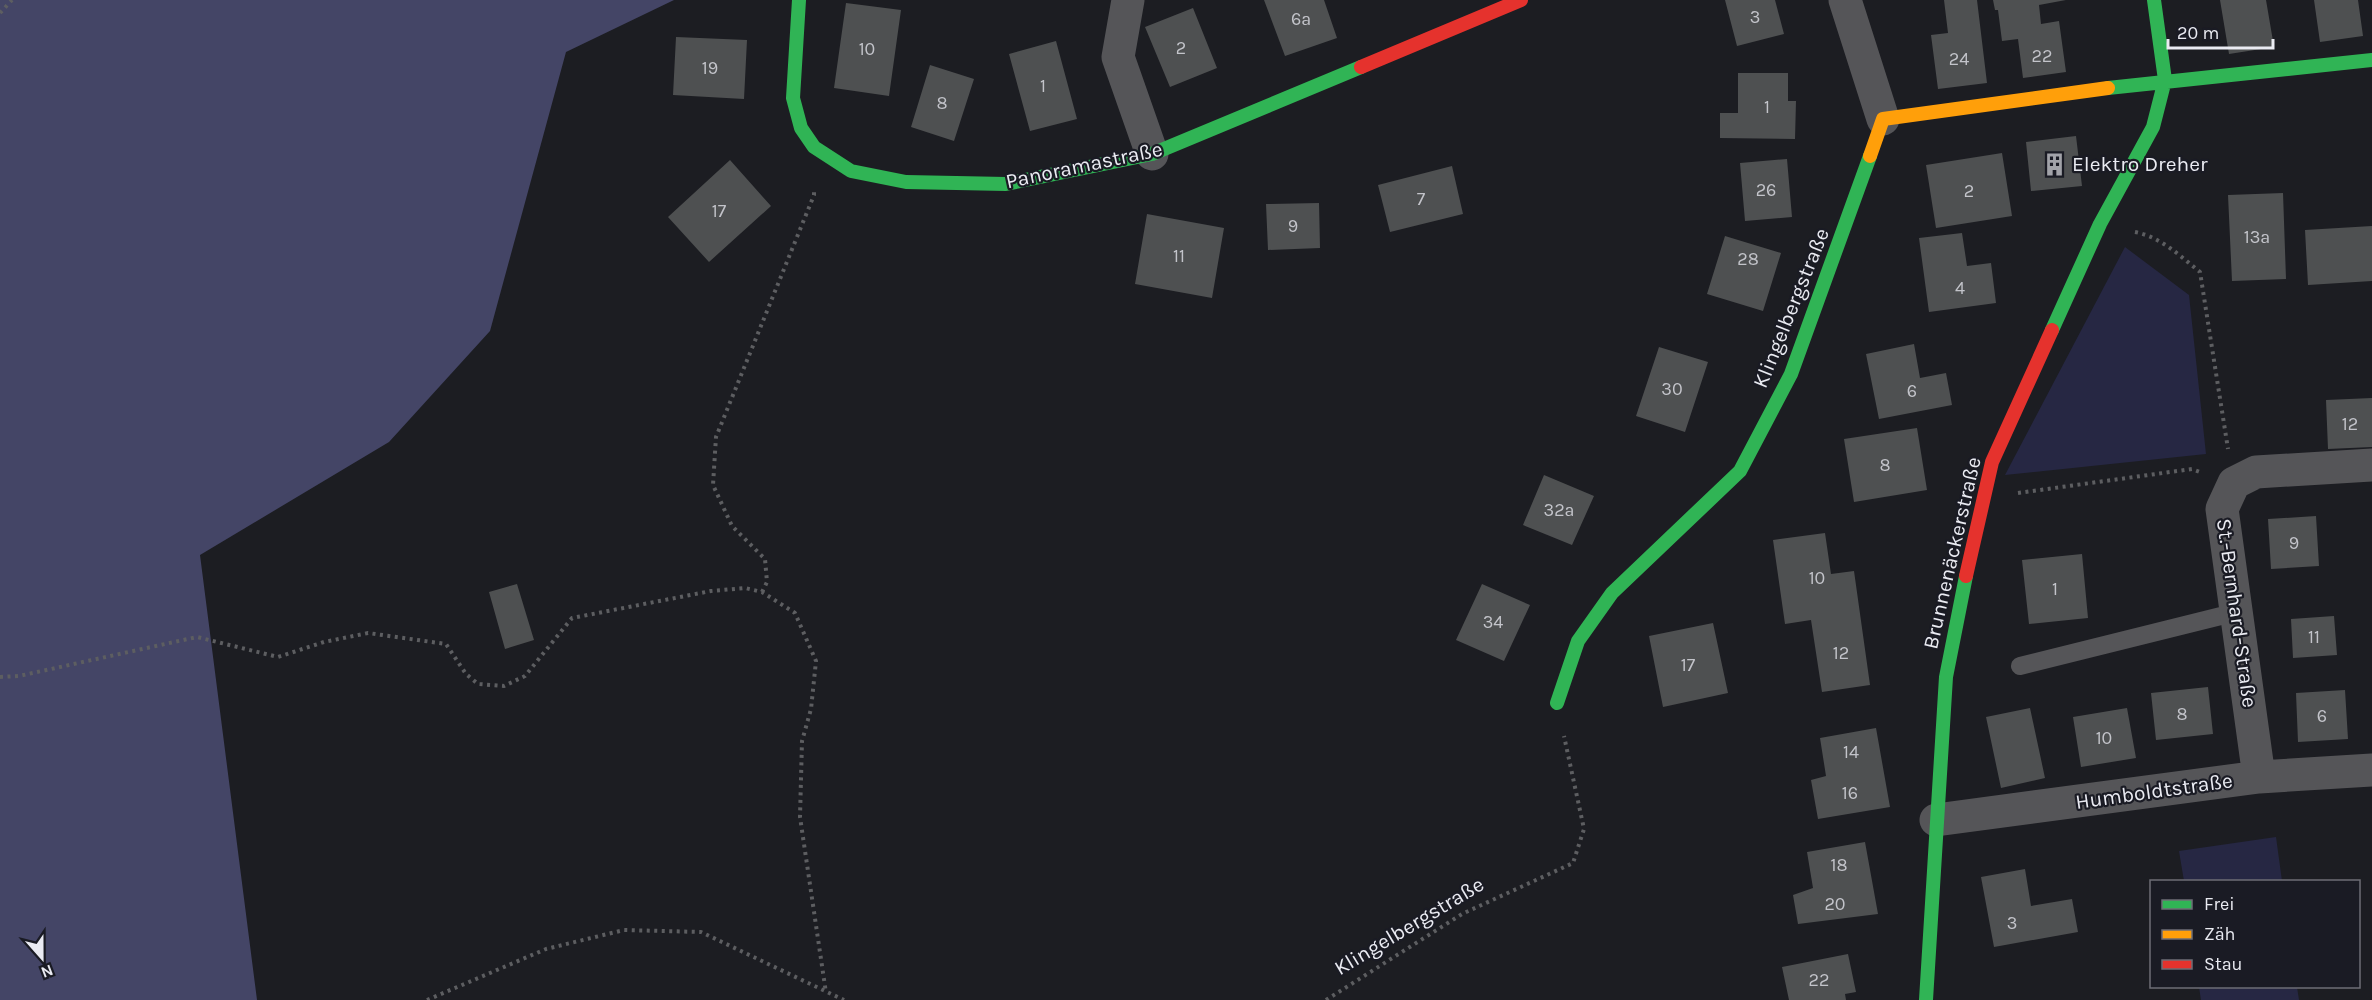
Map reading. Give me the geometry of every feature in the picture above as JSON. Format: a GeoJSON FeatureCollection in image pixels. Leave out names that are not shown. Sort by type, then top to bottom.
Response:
{"type":"FeatureCollection","features":[{"type":"Feature","properties":{"kind":"street","name":"Panoramastraße"},"geometry":{"type":"LineString","coordinates":[[799,0],[793,98],[801,128],[814,147],[851,171],[906,182],[1006,184],[1152,154],[1423,43],[1521,0]]}},
{"type":"Feature","properties":{"kind":"street"},"geometry":{"type":"LineString","coordinates":[[1128,0],[1118,57],[1152,154]]}},
{"type":"Feature","properties":{"kind":"street"},"geometry":{"type":"LineString","coordinates":[[1845,0],[1883,119],[2165,80],[2372,60]]}},
{"type":"Feature","properties":{"kind":"street"},"geometry":{"type":"LineString","coordinates":[[2154,0],[2165,80]]}},
{"type":"Feature","properties":{"kind":"street","name":"Brunnenäckerstraße"},"geometry":{"type":"LineString","coordinates":[[1926,1000],[1946,677],[1982,498],[1992,462],[2100,224],[2153,126],[2165,80]]}},
{"type":"Feature","properties":{"kind":"street","name":"Klingelbergstraße"},"geometry":{"type":"LineString","coordinates":[[1557,703],[1578,641],[1612,593],[1740,471],[1791,374],[1883,119]]}},
{"type":"Feature","properties":{"kind":"street"},"geometry":{"type":"LineString","coordinates":[[2234,483],[2256,472],[2372,465]]}},
{"type":"Feature","properties":{"kind":"street","name":"St.-Bernhard-Straße"},"geometry":{"type":"LineString","coordinates":[[2234,483],[2222,509],[2259,777]]}},
{"type":"Feature","properties":{"kind":"street","name":"Humboldtstraße"},"geometry":{"type":"LineString","coordinates":[[1936,820],[2259,777],[2372,770]]}},
{"type":"Feature","properties":{"kind":"lane"},"geometry":{"type":"LineString","coordinates":[[2020,666],[2236,612]]}},
{"type":"Feature","properties":{"kind":"path"},"geometry":{"type":"LineString","coordinates":[[0,13],[12,0]]}},
{"type":"Feature","properties":{"kind":"path"},"geometry":{"type":"LineString","coordinates":[[762,592],[767,582],[765,559],[732,526],[713,485],[716,437],[814,195]]}},
{"type":"Feature","properties":{"kind":"path"},"geometry":{"type":"LineString","coordinates":[[1982,498],[2192,470],[2234,483],[2200,272],[2169,246],[2148,235],[2100,224]]}},
{"type":"Feature","properties":{"kind":"path"},"geometry":{"type":"LineString","coordinates":[[0,677],[19,676],[197,637],[278,657],[324,642],[368,633],[446,644],[466,674],[478,684],[504,686],[525,676],[572,618],[711,591],[745,588],[762,592],[795,614],[816,661],[811,709],[802,741],[800,817],[826,993]]}},
{"type":"Feature","properties":{"kind":"path","name":"Klingelbergstraße"},"geometry":{"type":"LineString","coordinates":[[1326,1000],[1462,914],[1573,862],[1584,829],[1557,703]]}},
{"type":"Feature","properties":{"kind":"path"},"geometry":{"type":"LineString","coordinates":[[428,1000],[546,949],[624,930],[701,932],[844,1000]]}},
{"type":"Feature","properties":{"kind":"shaded area"},"geometry":{"type":"Polygon","coordinates":[[[0,0],[674,0],[566,52],[490,331],[389,442],[200,555],[257,1000],[0,1000],[0,0]]]}},
{"type":"Feature","properties":{"kind":"shaded area"},"geometry":{"type":"Polygon","coordinates":[[[2125,247],[2189,295],[2206,454],[2005,475],[2125,247]]]}},
{"type":"Feature","properties":{"kind":"shaded area"},"geometry":{"type":"Polygon","coordinates":[[[2276,837],[2282,880],[2184,880],[2179,851],[2276,837]]]}},
{"type":"Feature","properties":{"kind":"shaded area"},"geometry":{"type":"Polygon","coordinates":[[[2199,988],[2297,988],[2299,1000],[2201,1000],[2199,988]]]}},
{"type":"Feature","properties":{"kind":"building"},"geometry":{"type":"Polygon","coordinates":[[[1264,0],[1324,0],[1337,38],[1285,56],[1264,0]]]}},
{"type":"Feature","properties":{"kind":"building"},"geometry":{"type":"Polygon","coordinates":[[[1725,0],[1775,0],[1784,34],[1737,46],[1725,0]]]}},
{"type":"Feature","properties":{"kind":"building"},"geometry":{"type":"Polygon","coordinates":[[[1944,0],[1977,0],[1987,83],[1938,89],[1931,35],[1948,33],[1944,0]]]}},
{"type":"Feature","properties":{"kind":"building"},"geometry":{"type":"Polygon","coordinates":[[[1993,0],[2066,0],[2039,5],[2041,24],[2059,21],[2066,72],[2023,78],[2018,39],[2002,41],[1998,10],[1995,10],[1993,0]]]}},
{"type":"Feature","properties":{"kind":"building"},"geometry":{"type":"Polygon","coordinates":[[[2220,0],[2266,0],[2274,47],[2229,54],[2220,0]]]}},
{"type":"Feature","properties":{"kind":"building"},"geometry":{"type":"Polygon","coordinates":[[[2314,0],[2358,0],[2363,36],[2320,42],[2314,0]]]}},
{"type":"Feature","properties":{"kind":"building"},"geometry":{"type":"Polygon","coordinates":[[[846,3],[901,10],[889,96],[834,88],[846,3]]]}},
{"type":"Feature","properties":{"kind":"building"},"geometry":{"type":"Polygon","coordinates":[[[1193,8],[1217,68],[1170,87],[1145,27],[1193,8]]]}},
{"type":"Feature","properties":{"kind":"building"},"geometry":{"type":"Polygon","coordinates":[[[676,37],[747,40],[744,99],[673,95],[676,37]]]}},
{"type":"Feature","properties":{"kind":"building"},"geometry":{"type":"Polygon","coordinates":[[[1056,41],[1077,119],[1030,131],[1009,54],[1056,41]]]}},
{"type":"Feature","properties":{"kind":"building"},"geometry":{"type":"Polygon","coordinates":[[[930,65],[974,79],[954,141],[911,127],[930,65]]]}},
{"type":"Feature","properties":{"kind":"building"},"geometry":{"type":"Polygon","coordinates":[[[1738,73],[1788,73],[1788,101],[1796,101],[1795,139],[1720,138],[1720,113],[1738,113],[1738,73]]]}},
{"type":"Feature","properties":{"kind":"building","name":"Elektro Dreher"},"geometry":{"type":"Polygon","coordinates":[[[2076,136],[2082,186],[2031,191],[2026,142],[2076,136]]]}},
{"type":"Feature","properties":{"kind":"building"},"geometry":{"type":"Polygon","coordinates":[[[2002,153],[2012,216],[1936,228],[1926,165],[2002,153]]]}},
{"type":"Feature","properties":{"kind":"building"},"geometry":{"type":"Polygon","coordinates":[[[1787,159],[1792,217],[1745,221],[1740,163],[1787,159]]]}},
{"type":"Feature","properties":{"kind":"building"},"geometry":{"type":"Polygon","coordinates":[[[730,160],[771,206],[709,262],[668,217],[730,160]]]}},
{"type":"Feature","properties":{"kind":"building"},"geometry":{"type":"Polygon","coordinates":[[[1452,166],[1463,214],[1390,232],[1378,185],[1452,166]]]}},
{"type":"Feature","properties":{"kind":"building"},"geometry":{"type":"Polygon","coordinates":[[[2283,193],[2286,279],[2232,281],[2228,195],[2283,193]]]}},
{"type":"Feature","properties":{"kind":"building"},"geometry":{"type":"Polygon","coordinates":[[[1319,203],[1320,248],[1268,250],[1266,204],[1319,203]]]}},
{"type":"Feature","properties":{"kind":"building"},"geometry":{"type":"Polygon","coordinates":[[[1147,214],[1224,228],[1212,298],[1135,284],[1147,214]]]}},
{"type":"Feature","properties":{"kind":"building"},"geometry":{"type":"Polygon","coordinates":[[[2372,226],[2372,281],[2308,285],[2305,230],[2372,226]]]}},
{"type":"Feature","properties":{"kind":"building"},"geometry":{"type":"Polygon","coordinates":[[[1962,233],[1967,266],[1991,263],[1996,303],[1929,312],[1919,238],[1962,233]]]}},
{"type":"Feature","properties":{"kind":"building"},"geometry":{"type":"Polygon","coordinates":[[[1725,236],[1781,253],[1763,311],[1707,294],[1725,236]]]}},
{"type":"Feature","properties":{"kind":"building"},"geometry":{"type":"Polygon","coordinates":[[[1914,344],[1920,378],[1946,373],[1952,405],[1879,419],[1866,354],[1914,344]]]}},
{"type":"Feature","properties":{"kind":"building"},"geometry":{"type":"Polygon","coordinates":[[[1659,347],[1708,362],[1685,432],[1636,416],[1659,347]]]}},
{"type":"Feature","properties":{"kind":"building"},"geometry":{"type":"Polygon","coordinates":[[[2372,398],[2372,447],[2328,449],[2326,400],[2372,398]]]}},
{"type":"Feature","properties":{"kind":"building"},"geometry":{"type":"Polygon","coordinates":[[[1917,428],[1927,490],[1854,502],[1844,439],[1917,428]]]}},
{"type":"Feature","properties":{"kind":"building"},"geometry":{"type":"Polygon","coordinates":[[[1544,475],[1594,496],[1572,545],[1523,525],[1544,475]]]}},
{"type":"Feature","properties":{"kind":"building"},"geometry":{"type":"Polygon","coordinates":[[[2316,516],[2319,566],[2271,569],[2268,519],[2316,516]]]}},
{"type":"Feature","properties":{"kind":"building"},"geometry":{"type":"Polygon","coordinates":[[[1825,533],[1831,574],[1854,571],[1870,685],[1822,692],[1811,620],[1785,624],[1773,540],[1825,533]]]}},
{"type":"Feature","properties":{"kind":"building"},"geometry":{"type":"Polygon","coordinates":[[[2082,554],[2088,618],[2029,624],[2022,560],[2082,554]]]}},
{"type":"Feature","properties":{"kind":"building"},"geometry":{"type":"Polygon","coordinates":[[[517,584],[534,640],[505,649],[489,592],[517,584]]]}},
{"type":"Feature","properties":{"kind":"building"},"geometry":{"type":"Polygon","coordinates":[[[1482,584],[1530,605],[1504,661],[1456,640],[1482,584]]]}},
{"type":"Feature","properties":{"kind":"building"},"geometry":{"type":"Polygon","coordinates":[[[2334,616],[2337,655],[2293,658],[2291,619],[2334,616]]]}},
{"type":"Feature","properties":{"kind":"building"},"geometry":{"type":"Polygon","coordinates":[[[1713,623],[1728,693],[1663,707],[1649,636],[1713,623]]]}},
{"type":"Feature","properties":{"kind":"building"},"geometry":{"type":"Polygon","coordinates":[[[2208,687],[2213,734],[2156,740],[2151,693],[2208,687]]]}},
{"type":"Feature","properties":{"kind":"building"},"geometry":{"type":"Polygon","coordinates":[[[2345,690],[2348,739],[2298,742],[2296,693],[2345,690]]]}},
{"type":"Feature","properties":{"kind":"building"},"geometry":{"type":"Polygon","coordinates":[[[2030,708],[2045,778],[2001,788],[1986,717],[2030,708]]]}},
{"type":"Feature","properties":{"kind":"building"},"geometry":{"type":"Polygon","coordinates":[[[2127,708],[2136,758],[2081,767],[2073,717],[2127,708]]]}},
{"type":"Feature","properties":{"kind":"building"},"geometry":{"type":"Polygon","coordinates":[[[1876,728],[1890,807],[1818,819],[1811,780],[1826,776],[1820,738],[1876,728]]]}},
{"type":"Feature","properties":{"kind":"building"},"geometry":{"type":"Polygon","coordinates":[[[1865,842],[1878,914],[1798,924],[1793,895],[1813,888],[1807,852],[1865,842]]]}},
{"type":"Feature","properties":{"kind":"building"},"geometry":{"type":"Polygon","coordinates":[[[2025,869],[2031,906],[2072,899],[2078,932],[1994,947],[1981,877],[2025,869]]]}},
{"type":"Feature","properties":{"kind":"building"},"geometry":{"type":"Polygon","coordinates":[[[1848,954],[1856,992],[1845,994],[1846,1000],[1789,1000],[1782,967],[1848,954]]]}},
{"type":"Feature","properties":{"kind":"traffic: fast"},"geometry":{"type":"LineString","coordinates":[[799,0],[793,98],[801,128],[814,147],[851,171],[906,182],[1006,184],[1152,154],[1361,67]]}},
{"type":"Feature","properties":{"kind":"traffic: fast"},"geometry":{"type":"LineString","coordinates":[[2052,330],[2100,224],[2153,127],[2165,80],[2154,0]]}},
{"type":"Feature","properties":{"kind":"traffic: fast"},"geometry":{"type":"LineString","coordinates":[[2108,88],[2372,60]]}},
{"type":"Feature","properties":{"kind":"traffic: fast"},"geometry":{"type":"LineString","coordinates":[[1557,703],[1578,641],[1612,593],[1740,471],[1791,374],[1870,156]]}},
{"type":"Feature","properties":{"kind":"traffic: fast"},"geometry":{"type":"LineString","coordinates":[[1926,1000],[1946,677],[1966,576]]}},
{"type":"Feature","properties":{"kind":"traffic: slow"},"geometry":{"type":"LineString","coordinates":[[1870,156],[1883,119],[2108,88]]}},
{"type":"Feature","properties":{"kind":"traffic: jam"},"geometry":{"type":"LineString","coordinates":[[1361,67],[1521,0]]}},
{"type":"Feature","properties":{"kind":"traffic: jam"},"geometry":{"type":"LineString","coordinates":[[1966,576],[1992,462],[2052,330]]}},
{"type":"Feature","properties":{"kind":"place","name":"Elektro Dreher"},"geometry":{"type":"Point","coordinates":[2054,164]}}]}
